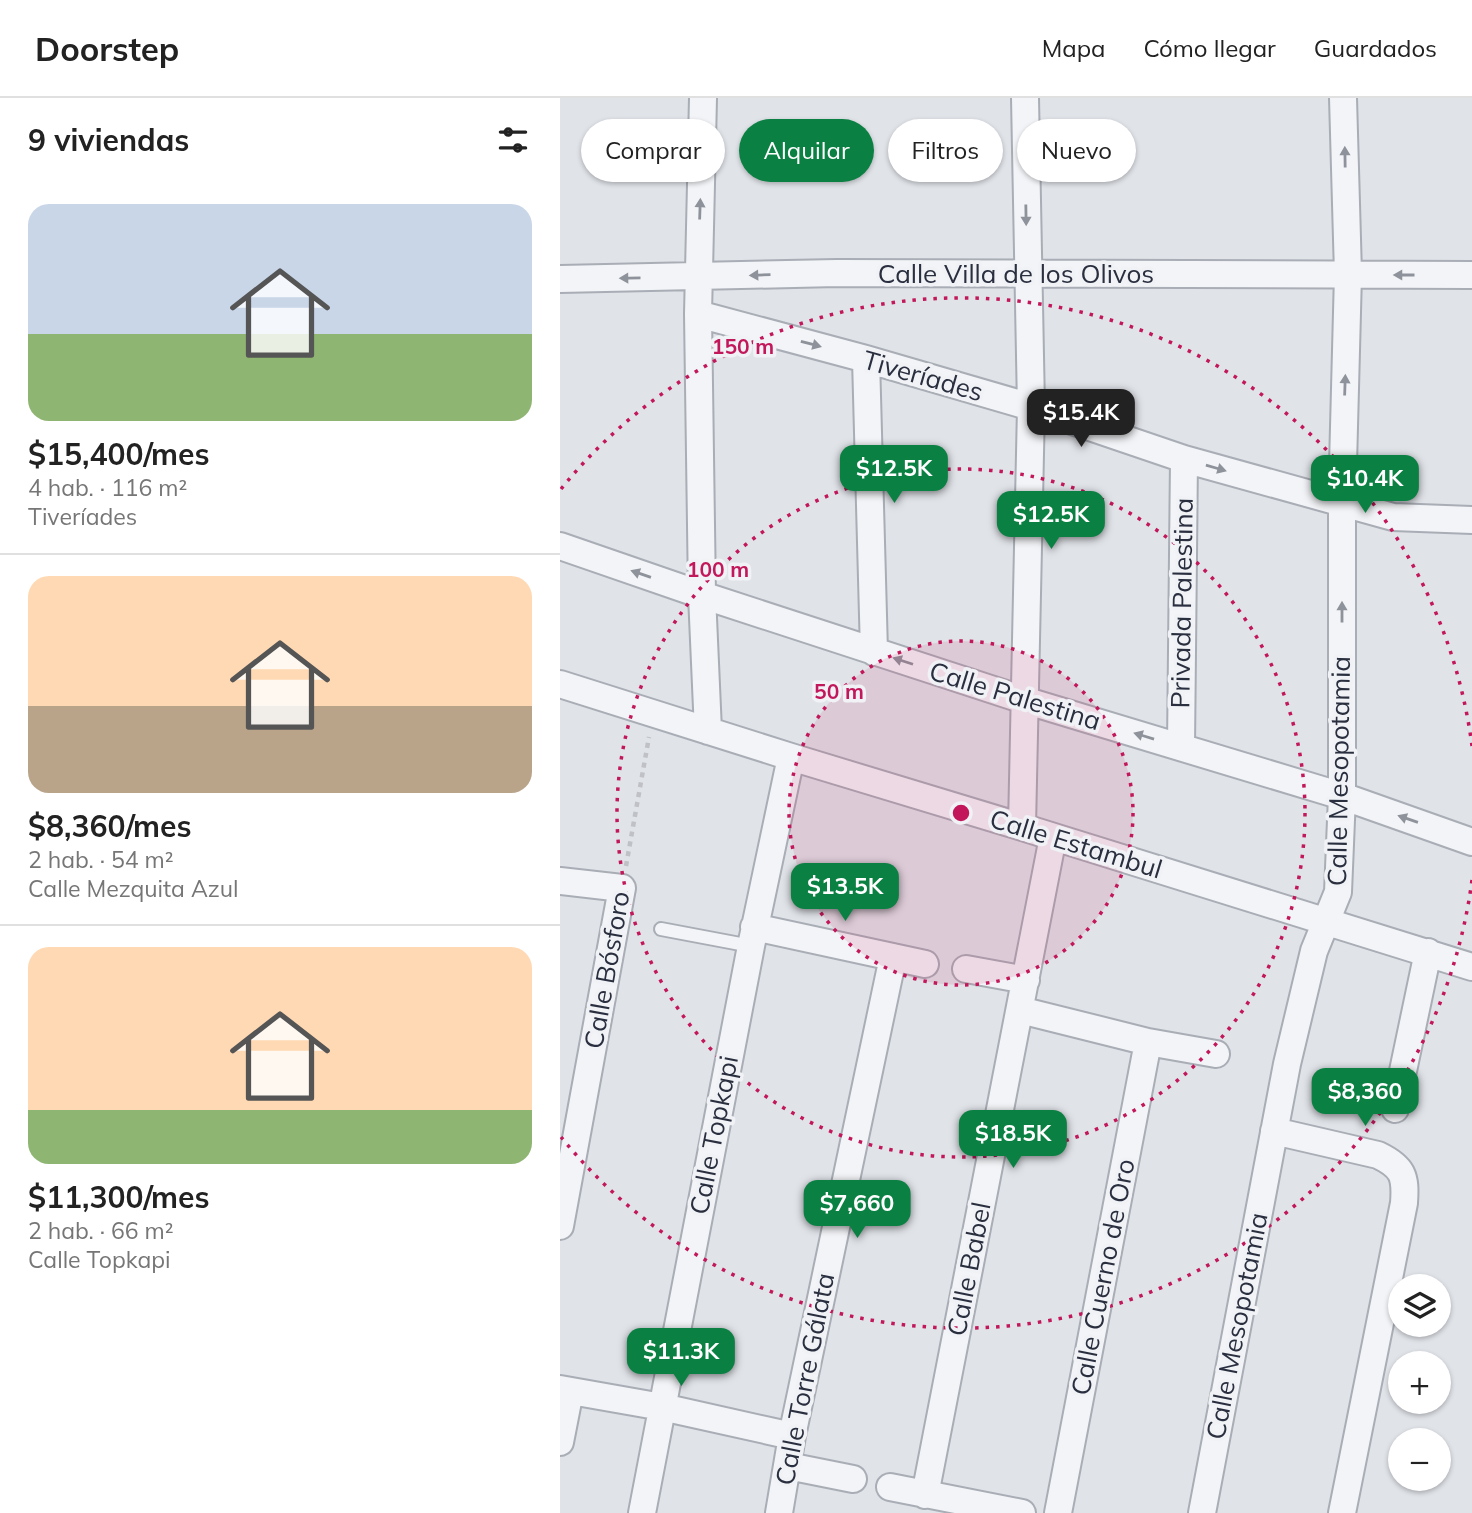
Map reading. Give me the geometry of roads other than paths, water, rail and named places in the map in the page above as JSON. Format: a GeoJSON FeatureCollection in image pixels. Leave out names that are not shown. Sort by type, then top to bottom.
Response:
{"type":"FeatureCollection","features":[{"type":"Feature","properties":{"kind":"street"},"geometry":{"type":"LineString","coordinates":[[703,98],[698,314],[702,595],[708,731]]}},
{"type":"Feature","properties":{"kind":"street"},"geometry":{"type":"LineString","coordinates":[[1022,827],[1031,407],[1025,98]]}},
{"type":"Feature","properties":{"kind":"street","name":"Calle Mesopotamia"},"geometry":{"type":"LineString","coordinates":[[1202,1513],[1287,1064],[1314,951],[1338,892],[1342,796],[1342,503],[1348,274],[1343,98]]}},
{"type":"Feature","properties":{"kind":"street","name":"Calle Villa de los Olivos"},"geometry":{"type":"LineString","coordinates":[[560,279],[837,273],[1472,275]]}},
{"type":"Feature","properties":{"kind":"street","name":"Tiveríades"},"geometry":{"type":"LineString","coordinates":[[698,314],[1031,407],[1184,459],[1393,517],[1472,520]]}},
{"type":"Feature","properties":{"kind":"street"},"geometry":{"type":"LineString","coordinates":[[866,359],[874,652]]}},
{"type":"Feature","properties":{"kind":"street","name":"Privada Palestina"},"geometry":{"type":"LineString","coordinates":[[1181,747],[1184,459]]}},
{"type":"Feature","properties":{"kind":"street","name":"Calle Palestina"},"geometry":{"type":"LineString","coordinates":[[560,546],[874,652],[1342,796],[1472,842]]}},
{"type":"Feature","properties":{"kind":"street","name":"Calle Estambul"},"geometry":{"type":"LineString","coordinates":[[560,684],[1472,967]]}},
{"type":"Feature","properties":{"kind":"street","name":"Calle Topkapi"},"geometry":{"type":"LineString","coordinates":[[642,1513],[753,936],[791,757]]}},
{"type":"Feature","properties":{"kind":"street","name":"Calle Babel"},"geometry":{"type":"LineString","coordinates":[[925,1495],[1053,836]]}},
{"type":"Feature","properties":{"kind":"street","name":"Calle Bósforo"},"geometry":{"type":"LineString","coordinates":[[560,881],[622,888],[561,1216]]}},
{"type":"Feature","properties":{"kind":"street"},"geometry":{"type":"LineString","coordinates":[[753,936],[925,964]]}},
{"type":"Feature","properties":{"kind":"street"},"geometry":{"type":"LineString","coordinates":[[1395,1109],[1428,952]]}},
{"type":"Feature","properties":{"kind":"street","name":"Calle Torre Gálata"},"geometry":{"type":"LineString","coordinates":[[779,1513],[792,1436],[893,957]]}},
{"type":"Feature","properties":{"kind":"street"},"geometry":{"type":"LineString","coordinates":[[966,969],[1026,980]]}},
{"type":"Feature","properties":{"kind":"street"},"geometry":{"type":"LineString","coordinates":[[1020,1010],[1148,1042],[1216,1054]]}},
{"type":"Feature","properties":{"kind":"street","name":"Calle Cuerno de Oro"},"geometry":{"type":"LineString","coordinates":[[1058,1513],[1148,1042]]}},
{"type":"Feature","properties":{"kind":"street"},"geometry":{"type":"LineString","coordinates":[[1274,1131],[1378,1155],[1393,1162],[1401,1170],[1405,1186],[1404,1203],[1342,1513]]}},
{"type":"Feature","properties":{"kind":"street"},"geometry":{"type":"LineString","coordinates":[[560,1442],[565,1390],[662,1407],[792,1436]]}},
{"type":"Feature","properties":{"kind":"street"},"geometry":{"type":"LineString","coordinates":[[788,1466],[853,1479]]}},
{"type":"Feature","properties":{"kind":"street"},"geometry":{"type":"LineString","coordinates":[[890,1488],[1022,1513]]}},
{"type":"Feature","properties":{"kind":"lane"},"geometry":{"type":"LineString","coordinates":[[661,929],[753,936]]}}]}
